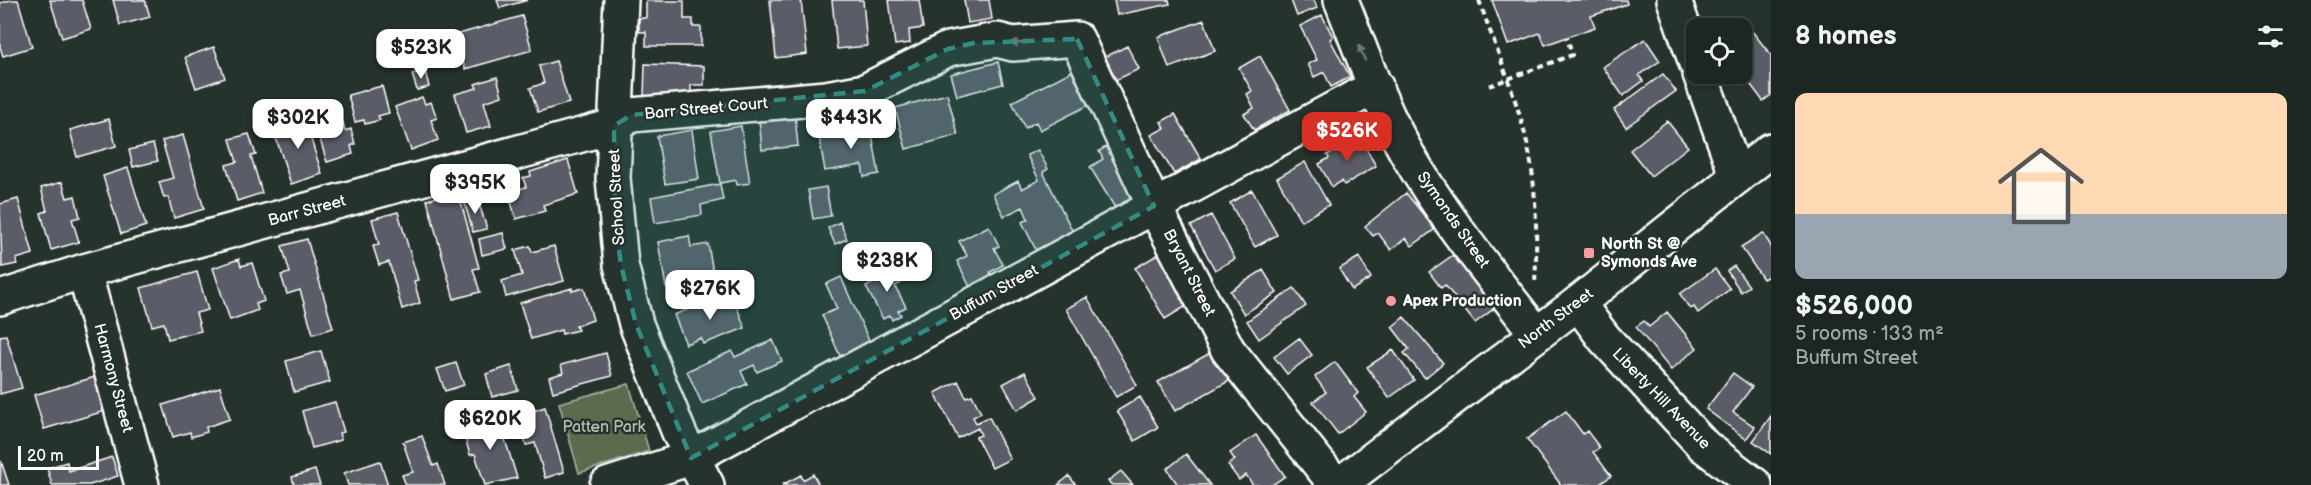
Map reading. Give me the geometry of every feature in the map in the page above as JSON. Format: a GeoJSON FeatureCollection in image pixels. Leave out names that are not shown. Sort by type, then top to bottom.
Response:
{"type":"FeatureCollection","features":[{"type":"Feature","properties":{"kind":"main road","name":"School Street"},"geometry":{"type":"LineString","coordinates":[[621,0],[614,126],[615,219],[621,265],[636,324],[699,472]]}},
{"type":"Feature","properties":{"kind":"main road","name":"Symonds Street"},"geometry":{"type":"LineString","coordinates":[[1341,0],[1407,155],[1479,259],[1536,333]]}},
{"type":"Feature","properties":{"kind":"main road"},"geometry":{"type":"LineString","coordinates":[[1674,0],[1686,34]]}},
{"type":"Feature","properties":{"kind":"main road","name":"Barr Street Court"},"geometry":{"type":"LineString","coordinates":[[614,126],[631,115],[826,99],[865,91],[948,49],[974,43],[997,40],[1023,44],[1077,39]]}},
{"type":"Feature","properties":{"kind":"main road","name":"Bryant Street"},"geometry":{"type":"LineString","coordinates":[[1077,39],[1154,206],[1228,350],[1338,485]]}},
{"type":"Feature","properties":{"kind":"main road"},"geometry":{"type":"LineString","coordinates":[[1704,84],[1737,177]]}},
{"type":"Feature","properties":{"kind":"main road","name":"Buffum Street"},"geometry":{"type":"LineString","coordinates":[[607,485],[699,472],[1154,206],[1376,86]]}},
{"type":"Feature","properties":{"kind":"main road","name":"Barr Street"},"geometry":{"type":"LineString","coordinates":[[0,298],[84,271],[614,126]]}},
{"type":"Feature","properties":{"kind":"main road","name":"North Street"},"geometry":{"type":"LineString","coordinates":[[1338,485],[1578,303],[1771,150]]}},
{"type":"Feature","properties":{"kind":"main road","name":"Harmony Street"},"geometry":{"type":"LineString","coordinates":[[84,271],[142,485]]}},
{"type":"Feature","properties":{"kind":"main road","name":"Liberty Hill Avenue"},"geometry":{"type":"LineString","coordinates":[[1578,303],[1604,338],[1704,446],[1755,485]]}},
{"type":"Feature","properties":{"kind":"path"},"geometry":{"type":"LineString","coordinates":[[1479,0],[1531,161],[1537,224],[1535,284]]}},
{"type":"Feature","properties":{"kind":"path"},"geometry":{"type":"LineString","coordinates":[[1489,86],[1572,55],[1567,37]]}},
{"type":"Feature","properties":{"kind":"highlighted area"},"geometry":{"type":"Polygon","coordinates":[[[1077,39],[1154,206],[691,458],[636,324],[621,265],[615,219],[614,126],[631,115],[865,91],[948,49],[974,43],[1077,39]]]}},
{"type":"Feature","properties":{"kind":"green space","name":"Patten Park"},"geometry":{"type":"Polygon","coordinates":[[[629,384],[649,451],[579,473],[559,403],[629,384]]]}},
{"type":"Feature","properties":{"kind":"building"},"geometry":{"type":"Polygon","coordinates":[[[18,0],[32,47],[3,56],[0,47],[0,3],[18,0]]]}},
{"type":"Feature","properties":{"kind":"building"},"geometry":{"type":"Polygon","coordinates":[[[50,0],[82,0],[91,29],[62,38],[50,0]]]}},
{"type":"Feature","properties":{"kind":"building"},"geometry":{"type":"Polygon","coordinates":[[[113,0],[145,0],[150,17],[120,25],[113,0]]]}},
{"type":"Feature","properties":{"kind":"building"},"geometry":{"type":"Polygon","coordinates":[[[497,0],[528,0],[500,8],[497,0]]]}},
{"type":"Feature","properties":{"kind":"building"},"geometry":{"type":"Polygon","coordinates":[[[770,0],[801,0],[807,54],[776,58],[770,0]]]}},
{"type":"Feature","properties":{"kind":"building"},"geometry":{"type":"Polygon","coordinates":[[[832,0],[863,0],[867,46],[837,49],[832,0]]]}},
{"type":"Feature","properties":{"kind":"building"},"geometry":{"type":"Polygon","coordinates":[[[889,0],[919,0],[923,28],[909,30],[910,43],[895,45],[889,0]]]}},
{"type":"Feature","properties":{"kind":"building"},"geometry":{"type":"Polygon","coordinates":[[[964,0],[989,0],[992,19],[968,23],[964,0]]]}},
{"type":"Feature","properties":{"kind":"building"},"geometry":{"type":"Polygon","coordinates":[[[1114,0],[1169,0],[1170,4],[1117,15],[1114,0]]]}},
{"type":"Feature","properties":{"kind":"building"},"geometry":{"type":"Polygon","coordinates":[[[1291,0],[1314,0],[1317,8],[1297,16],[1291,0]]]}},
{"type":"Feature","properties":{"kind":"building"},"geometry":{"type":"Polygon","coordinates":[[[1492,0],[1626,0],[1627,4],[1591,16],[1595,27],[1545,45],[1540,33],[1508,45],[1492,0]]]}},
{"type":"Feature","properties":{"kind":"building"},"geometry":{"type":"Polygon","coordinates":[[[646,1],[684,1],[684,19],[693,19],[693,27],[701,27],[701,46],[646,46],[646,32],[639,32],[639,18],[646,18],[646,1]]]}},
{"type":"Feature","properties":{"kind":"building"},"geometry":{"type":"Polygon","coordinates":[[[1322,15],[1333,37],[1330,39],[1350,77],[1331,87],[1324,72],[1314,77],[1308,64],[1317,60],[1300,26],[1322,15]]]}},
{"type":"Feature","properties":{"kind":"building"},"geometry":{"type":"Polygon","coordinates":[[[522,16],[532,50],[465,69],[455,35],[522,16]]]}},
{"type":"Feature","properties":{"kind":"building"},"geometry":{"type":"Polygon","coordinates":[[[1204,20],[1215,51],[1169,68],[1158,37],[1204,20]]]}},
{"type":"Feature","properties":{"kind":"building"},"geometry":{"type":"Polygon","coordinates":[[[1752,31],[1771,55],[1771,95],[1763,101],[1750,84],[1752,31]]]}},
{"type":"Feature","properties":{"kind":"building"},"geometry":{"type":"Polygon","coordinates":[[[1645,39],[1660,61],[1639,75],[1643,81],[1623,96],[1603,67],[1645,39]]]}},
{"type":"Feature","properties":{"kind":"building"},"geometry":{"type":"Polygon","coordinates":[[[1127,46],[1139,69],[1116,80],[1105,57],[1127,46]]]}},
{"type":"Feature","properties":{"kind":"building"},"geometry":{"type":"Polygon","coordinates":[[[214,47],[225,78],[196,88],[185,57],[214,47]]]}},
{"type":"Feature","properties":{"kind":"building"},"geometry":{"type":"Polygon","coordinates":[[[1260,56],[1290,110],[1254,130],[1244,114],[1254,108],[1247,94],[1252,91],[1239,68],[1260,56]]]}},
{"type":"Feature","properties":{"kind":"building"},"geometry":{"type":"Polygon","coordinates":[[[556,61],[569,103],[538,112],[530,88],[544,83],[539,66],[556,61]]]}},
{"type":"Feature","properties":{"kind":"building"},"geometry":{"type":"Polygon","coordinates":[[[998,62],[1003,84],[957,96],[951,74],[998,62]]]}},
{"type":"Feature","properties":{"kind":"building"},"geometry":{"type":"Polygon","coordinates":[[[645,64],[704,66],[704,85],[691,85],[691,97],[644,96],[645,64]]]}},
{"type":"Feature","properties":{"kind":"building"},"geometry":{"type":"Polygon","coordinates":[[[425,70],[429,87],[417,90],[412,74],[425,70]]]}},
{"type":"Feature","properties":{"kind":"building"},"geometry":{"type":"Polygon","coordinates":[[[1074,70],[1091,104],[1040,130],[1036,122],[1025,128],[1012,102],[1074,70]]]}},
{"type":"Feature","properties":{"kind":"building"},"geometry":{"type":"Polygon","coordinates":[[[1663,74],[1676,91],[1626,127],[1614,110],[1663,74]]]}},
{"type":"Feature","properties":{"kind":"building"},"geometry":{"type":"Polygon","coordinates":[[[497,77],[502,96],[484,102],[491,126],[466,133],[455,94],[477,88],[475,84],[497,77]]]}},
{"type":"Feature","properties":{"kind":"building"},"geometry":{"type":"Polygon","coordinates":[[[382,86],[389,113],[378,116],[380,120],[365,124],[364,120],[355,122],[348,95],[382,86]]]}},
{"type":"Feature","properties":{"kind":"building"},"geometry":{"type":"Polygon","coordinates":[[[947,94],[958,135],[906,149],[895,108],[947,94]]]}},
{"type":"Feature","properties":{"kind":"building"},"geometry":{"type":"Polygon","coordinates":[[[422,97],[425,104],[431,102],[437,118],[431,120],[438,140],[411,150],[395,107],[422,97]]]}},
{"type":"Feature","properties":{"kind":"building"},"geometry":{"type":"Polygon","coordinates":[[[302,111],[322,174],[291,184],[275,135],[292,130],[287,116],[302,111]]]}},
{"type":"Feature","properties":{"kind":"building"},"geometry":{"type":"Polygon","coordinates":[[[1175,114],[1201,159],[1174,174],[1151,135],[1165,128],[1161,122],[1175,114]]]}},
{"type":"Feature","properties":{"kind":"building"},"geometry":{"type":"Polygon","coordinates":[[[795,116],[798,146],[762,150],[759,119],[795,116]]]}},
{"type":"Feature","properties":{"kind":"building"},"geometry":{"type":"Polygon","coordinates":[[[109,119],[116,146],[77,157],[70,130],[109,119]]]}},
{"type":"Feature","properties":{"kind":"building"},"geometry":{"type":"Polygon","coordinates":[[[1667,121],[1688,147],[1651,176],[1630,150],[1667,121]]]}},
{"type":"Feature","properties":{"kind":"building"},"geometry":{"type":"Polygon","coordinates":[[[343,122],[345,131],[351,129],[355,144],[351,146],[353,154],[327,162],[317,130],[343,122]]]}},
{"type":"Feature","properties":{"kind":"building"},"geometry":{"type":"Polygon","coordinates":[[[870,123],[879,174],[864,177],[862,165],[825,171],[819,137],[846,133],[845,127],[870,123]]]}},
{"type":"Feature","properties":{"kind":"building"},"geometry":{"type":"Polygon","coordinates":[[[741,126],[750,183],[737,185],[736,180],[720,183],[711,131],[741,126]]]}},
{"type":"Feature","properties":{"kind":"building"},"geometry":{"type":"Polygon","coordinates":[[[692,130],[699,179],[665,184],[657,136],[692,130]]]}},
{"type":"Feature","properties":{"kind":"building"},"geometry":{"type":"Polygon","coordinates":[[[249,134],[256,155],[251,156],[262,193],[237,201],[226,165],[237,162],[230,139],[249,134]]]}},
{"type":"Feature","properties":{"kind":"building"},"geometry":{"type":"Polygon","coordinates":[[[183,135],[204,209],[174,218],[168,197],[164,198],[159,182],[173,178],[162,141],[183,135]]]}},
{"type":"Feature","properties":{"kind":"building"},"geometry":{"type":"Polygon","coordinates":[[[1359,136],[1376,166],[1344,185],[1342,181],[1332,187],[1319,164],[1329,158],[1327,155],[1359,136]]]}},
{"type":"Feature","properties":{"kind":"building"},"geometry":{"type":"Polygon","coordinates":[[[1113,143],[1144,194],[1117,211],[1090,167],[1103,159],[1099,151],[1113,143]]]}},
{"type":"Feature","properties":{"kind":"building"},"geometry":{"type":"Polygon","coordinates":[[[153,144],[158,161],[133,167],[129,150],[153,144]]]}},
{"type":"Feature","properties":{"kind":"building"},"geometry":{"type":"Polygon","coordinates":[[[1038,150],[1048,169],[1043,172],[1073,232],[1036,250],[1022,222],[1028,219],[1023,207],[1004,216],[993,194],[1018,181],[1022,189],[1039,180],[1027,155],[1038,150]]]}},
{"type":"Feature","properties":{"kind":"building"},"geometry":{"type":"Polygon","coordinates":[[[568,160],[578,194],[543,205],[545,211],[516,219],[508,192],[526,187],[523,178],[531,176],[530,172],[568,160]]]}},
{"type":"Feature","properties":{"kind":"building"},"geometry":{"type":"Polygon","coordinates":[[[1305,162],[1329,205],[1301,221],[1277,178],[1305,162]]]}},
{"type":"Feature","properties":{"kind":"building"},"geometry":{"type":"Polygon","coordinates":[[[128,168],[146,226],[121,234],[103,176],[128,168]]]}},
{"type":"Feature","properties":{"kind":"building"},"geometry":{"type":"Polygon","coordinates":[[[62,182],[67,198],[75,196],[80,217],[72,219],[79,242],[51,250],[41,213],[47,211],[41,188],[62,182]]]}},
{"type":"Feature","properties":{"kind":"building"},"geometry":{"type":"Polygon","coordinates":[[[720,184],[723,200],[701,205],[702,215],[655,223],[651,197],[720,184]]]}},
{"type":"Feature","properties":{"kind":"building"},"geometry":{"type":"Polygon","coordinates":[[[826,187],[831,216],[813,219],[808,190],[826,187]]]}},
{"type":"Feature","properties":{"kind":"building"},"geometry":{"type":"Polygon","coordinates":[[[1252,190],[1277,235],[1255,247],[1230,203],[1252,190]]]}},
{"type":"Feature","properties":{"kind":"building"},"geometry":{"type":"Polygon","coordinates":[[[458,191],[479,268],[473,269],[480,292],[454,299],[427,200],[458,191]]]}},
{"type":"Feature","properties":{"kind":"building"},"geometry":{"type":"Polygon","coordinates":[[[1406,193],[1435,229],[1412,246],[1406,238],[1391,250],[1378,233],[1373,236],[1365,226],[1406,193]]]}},
{"type":"Feature","properties":{"kind":"building"},"geometry":{"type":"Polygon","coordinates":[[[477,197],[487,229],[473,232],[464,201],[477,197]]]}},
{"type":"Feature","properties":{"kind":"building"},"geometry":{"type":"Polygon","coordinates":[[[18,199],[33,254],[16,259],[17,264],[2,267],[0,204],[18,199]]]}},
{"type":"Feature","properties":{"kind":"building"},"geometry":{"type":"Polygon","coordinates":[[[398,212],[418,280],[414,281],[420,303],[402,309],[389,262],[379,265],[373,246],[379,245],[372,219],[398,212]]]}},
{"type":"Feature","properties":{"kind":"building"},"geometry":{"type":"Polygon","coordinates":[[[1211,215],[1235,259],[1215,270],[1191,226],[1211,215]]]}},
{"type":"Feature","properties":{"kind":"building"},"geometry":{"type":"Polygon","coordinates":[[[840,222],[847,239],[835,244],[828,228],[840,222]]]}},
{"type":"Feature","properties":{"kind":"building"},"geometry":{"type":"Polygon","coordinates":[[[989,226],[999,246],[994,248],[1003,265],[990,272],[993,278],[971,289],[957,261],[967,256],[959,241],[989,226]]]}},
{"type":"Feature","properties":{"kind":"building"},"geometry":{"type":"Polygon","coordinates":[[[503,233],[507,249],[482,255],[479,239],[503,233]]]}},
{"type":"Feature","properties":{"kind":"building"},"geometry":{"type":"Polygon","coordinates":[[[1763,233],[1771,246],[1771,275],[1763,279],[1741,247],[1763,233]]]}},
{"type":"Feature","properties":{"kind":"building"},"geometry":{"type":"Polygon","coordinates":[[[689,236],[691,247],[708,244],[714,278],[666,287],[658,242],[689,236]]]}},
{"type":"Feature","properties":{"kind":"building"},"geometry":{"type":"Polygon","coordinates":[[[307,239],[333,328],[313,334],[300,290],[287,294],[281,275],[290,273],[282,246],[307,239]]]}},
{"type":"Feature","properties":{"kind":"building"},"geometry":{"type":"Polygon","coordinates":[[[530,246],[532,252],[554,246],[564,281],[506,297],[502,281],[522,275],[515,250],[530,246]]]}},
{"type":"Feature","properties":{"kind":"building"},"geometry":{"type":"Polygon","coordinates":[[[1164,251],[1193,302],[1165,319],[1135,268],[1164,251]]]}},
{"type":"Feature","properties":{"kind":"building"},"geometry":{"type":"Polygon","coordinates":[[[1456,253],[1496,307],[1475,323],[1445,285],[1441,288],[1429,272],[1456,253]]]}},
{"type":"Feature","properties":{"kind":"building"},"geometry":{"type":"Polygon","coordinates":[[[1359,257],[1371,278],[1352,290],[1339,269],[1359,257]]]}},
{"type":"Feature","properties":{"kind":"building"},"geometry":{"type":"Polygon","coordinates":[[[239,259],[241,266],[252,263],[264,301],[256,304],[258,310],[230,320],[213,268],[239,259]]]}},
{"type":"Feature","properties":{"kind":"building"},"geometry":{"type":"Polygon","coordinates":[[[891,264],[901,283],[895,286],[906,307],[898,311],[901,315],[892,320],[890,315],[883,319],[866,287],[878,280],[874,273],[891,264]]]}},
{"type":"Feature","properties":{"kind":"building"},"geometry":{"type":"Polygon","coordinates":[[[1734,266],[1749,286],[1741,292],[1727,271],[1734,266]]]}},
{"type":"Feature","properties":{"kind":"building"},"geometry":{"type":"Polygon","coordinates":[[[1715,269],[1730,289],[1698,313],[1694,307],[1690,309],[1680,294],[1715,269]]]}},
{"type":"Feature","properties":{"kind":"building"},"geometry":{"type":"Polygon","coordinates":[[[1263,270],[1277,293],[1244,314],[1230,291],[1263,270]]]}},
{"type":"Feature","properties":{"kind":"building"},"geometry":{"type":"Polygon","coordinates":[[[197,272],[208,310],[196,313],[201,331],[168,339],[164,323],[152,326],[141,288],[197,272]]]}},
{"type":"Feature","properties":{"kind":"building"},"geometry":{"type":"Polygon","coordinates":[[[841,277],[870,343],[840,356],[822,315],[837,309],[826,284],[841,277]]]}},
{"type":"Feature","properties":{"kind":"building"},"geometry":{"type":"Polygon","coordinates":[[[572,288],[572,291],[584,288],[593,320],[576,326],[578,330],[562,334],[561,330],[531,339],[520,303],[572,288]]]}},
{"type":"Feature","properties":{"kind":"building"},"geometry":{"type":"Polygon","coordinates":[[[1294,288],[1306,306],[1259,339],[1247,321],[1294,288]]]}},
{"type":"Feature","properties":{"kind":"building"},"geometry":{"type":"Polygon","coordinates":[[[733,297],[745,328],[703,344],[701,338],[686,344],[674,315],[708,301],[710,306],[733,297]]]}},
{"type":"Feature","properties":{"kind":"building"},"geometry":{"type":"Polygon","coordinates":[[[1087,297],[1137,385],[1116,397],[1066,309],[1087,297]]]}},
{"type":"Feature","properties":{"kind":"building"},"geometry":{"type":"Polygon","coordinates":[[[1667,312],[1697,348],[1671,370],[1636,327],[1644,321],[1649,327],[1667,312]]]}},
{"type":"Feature","properties":{"kind":"building"},"geometry":{"type":"Polygon","coordinates":[[[1404,317],[1443,363],[1425,378],[1404,353],[1409,349],[1392,327],[1404,317]]]}},
{"type":"Feature","properties":{"kind":"building"},"geometry":{"type":"Polygon","coordinates":[[[6,335],[22,388],[0,394],[0,336],[6,335]]]}},
{"type":"Feature","properties":{"kind":"building"},"geometry":{"type":"Polygon","coordinates":[[[1299,338],[1312,355],[1287,374],[1274,357],[1299,338]]]}},
{"type":"Feature","properties":{"kind":"building"},"geometry":{"type":"Polygon","coordinates":[[[773,340],[782,361],[757,372],[754,365],[741,371],[747,384],[702,404],[687,371],[732,351],[735,357],[773,340]]]}},
{"type":"Feature","properties":{"kind":"building"},"geometry":{"type":"Polygon","coordinates":[[[1219,348],[1236,377],[1175,411],[1158,382],[1219,348]]]}},
{"type":"Feature","properties":{"kind":"building"},"geometry":{"type":"Polygon","coordinates":[[[1393,350],[1414,380],[1389,398],[1367,367],[1393,350]]]}},
{"type":"Feature","properties":{"kind":"building"},"geometry":{"type":"Polygon","coordinates":[[[321,351],[330,382],[294,392],[286,361],[321,351]]]}},
{"type":"Feature","properties":{"kind":"building"},"geometry":{"type":"Polygon","coordinates":[[[606,353],[612,376],[553,392],[549,377],[563,373],[561,365],[606,353]]]}},
{"type":"Feature","properties":{"kind":"building"},"geometry":{"type":"Polygon","coordinates":[[[1335,362],[1358,393],[1354,397],[1366,412],[1338,434],[1313,402],[1326,392],[1315,377],[1335,362]]]}},
{"type":"Feature","properties":{"kind":"building"},"geometry":{"type":"Polygon","coordinates":[[[456,363],[464,385],[445,391],[437,369],[456,363]]]}},
{"type":"Feature","properties":{"kind":"building"},"geometry":{"type":"Polygon","coordinates":[[[511,366],[518,390],[492,397],[486,374],[511,366]]]}},
{"type":"Feature","properties":{"kind":"building"},"geometry":{"type":"Polygon","coordinates":[[[1025,372],[1039,397],[1017,410],[1003,384],[1025,372]]]}},
{"type":"Feature","properties":{"kind":"building"},"geometry":{"type":"Polygon","coordinates":[[[1733,373],[1752,387],[1733,412],[1755,427],[1746,439],[1706,409],[1733,373]]]}},
{"type":"Feature","properties":{"kind":"building"},"geometry":{"type":"Polygon","coordinates":[[[95,377],[105,411],[44,429],[34,395],[95,377]]]}},
{"type":"Feature","properties":{"kind":"building"},"geometry":{"type":"Polygon","coordinates":[[[958,381],[966,397],[972,395],[981,413],[973,417],[976,423],[989,417],[1010,459],[992,468],[976,437],[981,435],[978,428],[958,438],[935,393],[958,381]]]}},
{"type":"Feature","properties":{"kind":"building"},"geometry":{"type":"Polygon","coordinates":[[[220,387],[230,419],[206,427],[207,432],[191,437],[190,432],[173,437],[163,405],[220,387]]]}},
{"type":"Feature","properties":{"kind":"building"},"geometry":{"type":"Polygon","coordinates":[[[1140,397],[1158,427],[1135,441],[1117,411],[1140,397]]]}},
{"type":"Feature","properties":{"kind":"building"},"geometry":{"type":"Polygon","coordinates":[[[335,402],[344,432],[339,433],[341,440],[312,448],[302,411],[335,402]]]}},
{"type":"Feature","properties":{"kind":"building"},"geometry":{"type":"Polygon","coordinates":[[[545,407],[564,472],[545,478],[535,443],[526,445],[517,416],[545,407]]]}},
{"type":"Feature","properties":{"kind":"building"},"geometry":{"type":"Polygon","coordinates":[[[1566,411],[1583,434],[1587,431],[1600,448],[1593,452],[1611,476],[1598,485],[1561,485],[1527,439],[1566,411]]]}},
{"type":"Feature","properties":{"kind":"building"},"geometry":{"type":"Polygon","coordinates":[[[1771,416],[1771,454],[1753,441],[1771,416]]]}},
{"type":"Feature","properties":{"kind":"building"},"geometry":{"type":"Polygon","coordinates":[[[498,417],[517,478],[485,485],[475,454],[470,455],[462,428],[498,417]]]}},
{"type":"Feature","properties":{"kind":"building"},"geometry":{"type":"Polygon","coordinates":[[[1256,435],[1285,476],[1272,485],[1253,485],[1246,475],[1239,480],[1228,465],[1235,460],[1230,453],[1256,435]]]}},
{"type":"Feature","properties":{"kind":"building"},"geometry":{"type":"Polygon","coordinates":[[[422,436],[433,466],[438,464],[445,485],[406,485],[402,475],[413,472],[403,442],[422,436]]]}},
{"type":"Feature","properties":{"kind":"building"},"geometry":{"type":"Polygon","coordinates":[[[1186,454],[1210,485],[1178,485],[1167,469],[1186,454]]]}},
{"type":"Feature","properties":{"kind":"building"},"geometry":{"type":"Polygon","coordinates":[[[112,457],[118,476],[90,485],[52,485],[47,468],[67,462],[69,471],[112,457]]]}},
{"type":"Feature","properties":{"kind":"building"},"geometry":{"type":"Polygon","coordinates":[[[1,461],[9,485],[0,485],[1,461]]]}},
{"type":"Feature","properties":{"kind":"building"},"geometry":{"type":"Polygon","coordinates":[[[380,461],[388,485],[348,485],[344,473],[380,461]]]}},
{"type":"Feature","properties":{"kind":"building"},"geometry":{"type":"Polygon","coordinates":[[[315,470],[320,485],[294,485],[292,477],[315,470]]]}},
{"type":"Feature","properties":{"kind":"building"},"geometry":{"type":"Polygon","coordinates":[[[1121,471],[1133,485],[1112,485],[1108,481],[1121,471]]]}},
{"type":"Feature","properties":{"kind":"building"},"geometry":{"type":"Polygon","coordinates":[[[813,474],[819,485],[782,485],[801,475],[803,480],[813,474]]]}},
{"type":"Feature","properties":{"kind":"building"},"geometry":{"type":"Polygon","coordinates":[[[1069,476],[1076,485],[1058,485],[1069,476]]]}},
{"type":"Feature","properties":{"kind":"place","name":"North St @ Symonds Ave"},"geometry":{"type":"Point","coordinates":[1589,253]}},
{"type":"Feature","properties":{"kind":"place","name":"Apex Production"},"geometry":{"type":"Point","coordinates":[1391,301]}}]}
